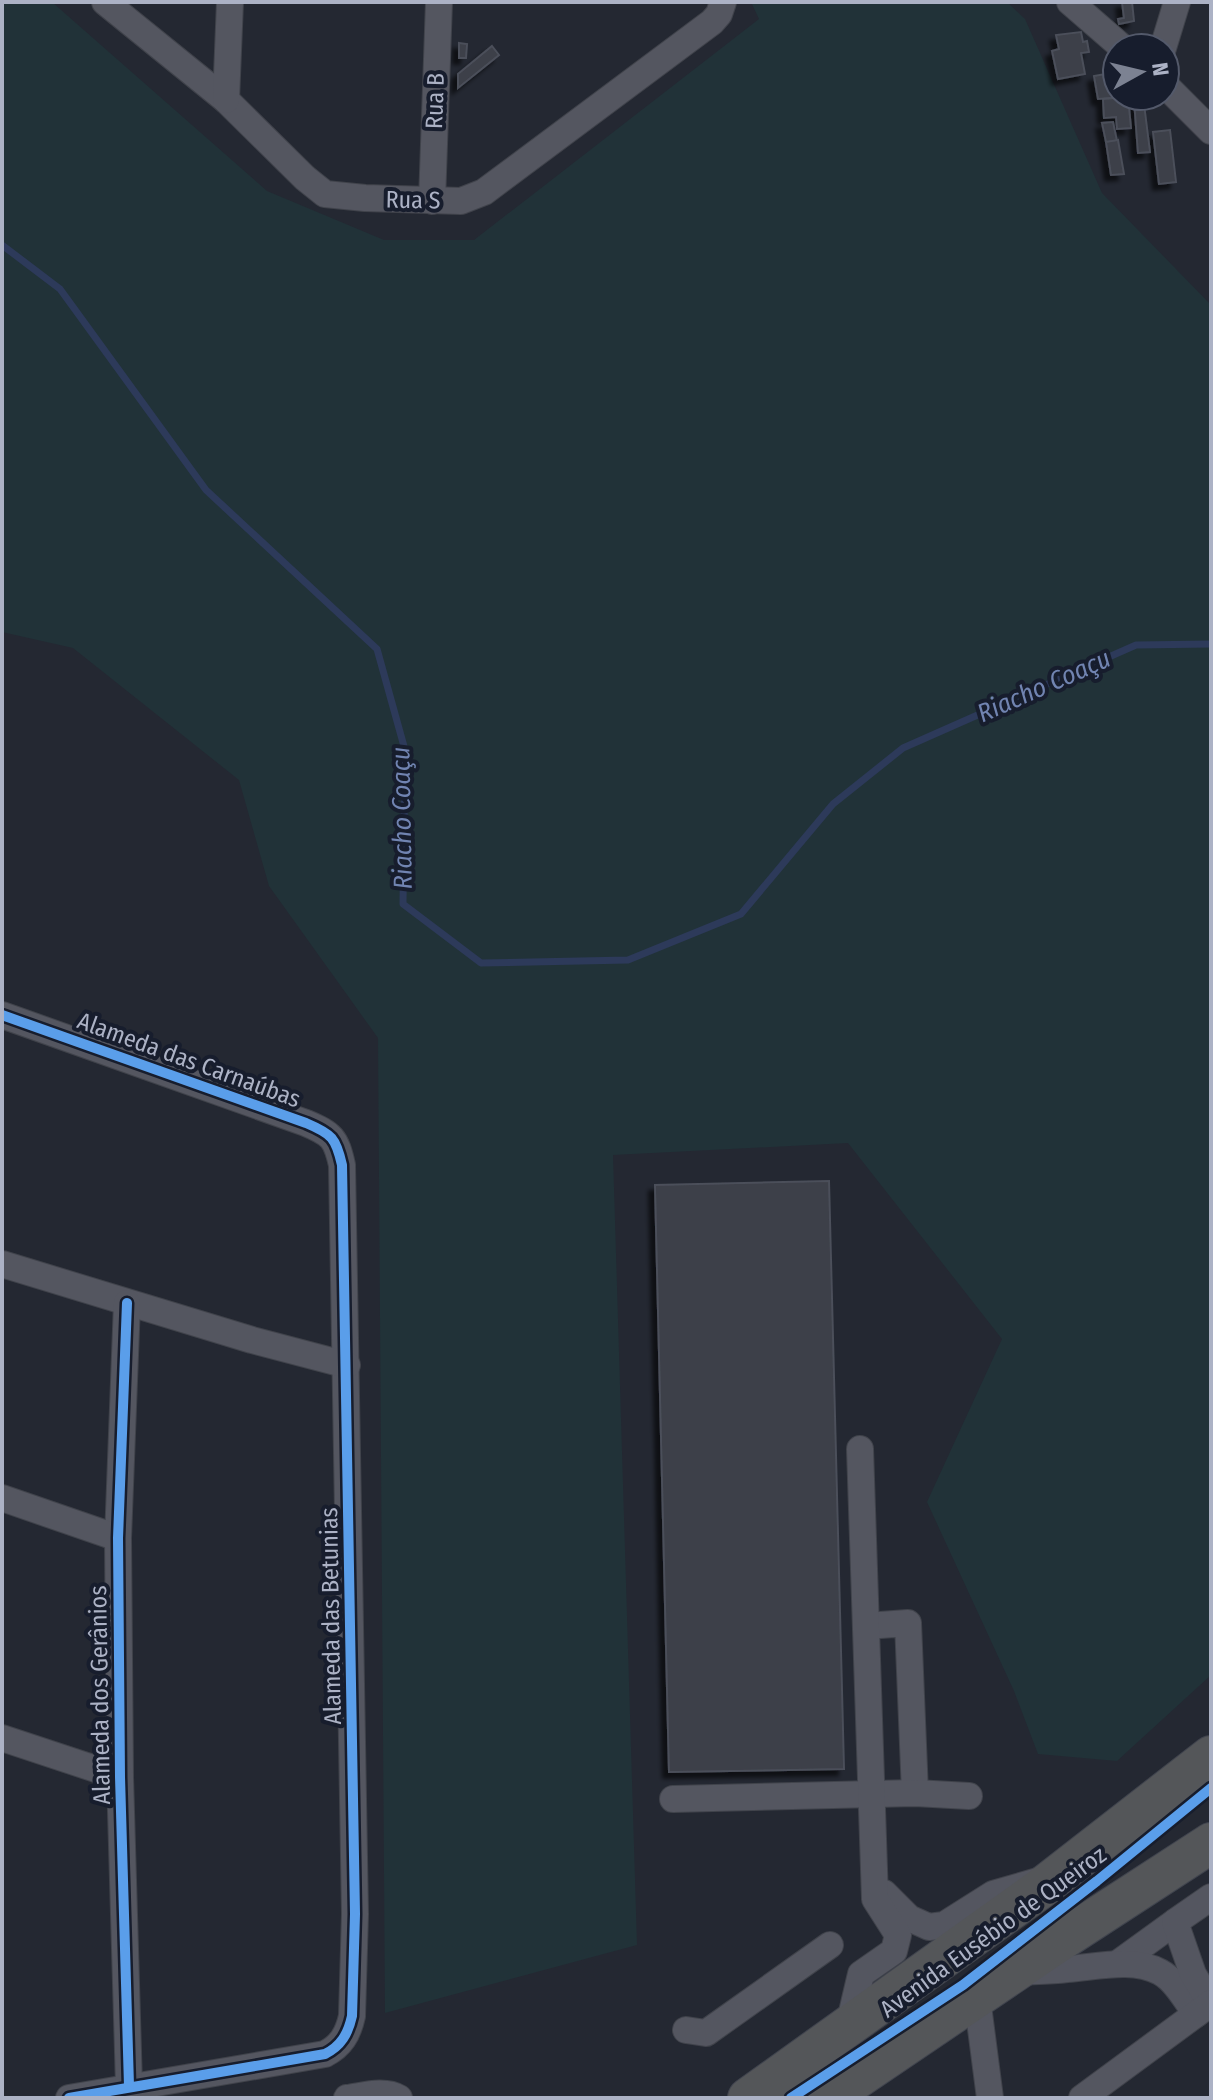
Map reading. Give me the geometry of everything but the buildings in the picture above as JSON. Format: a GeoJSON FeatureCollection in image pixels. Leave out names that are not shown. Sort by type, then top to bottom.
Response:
{"type":"FeatureCollection","features":[{"type":"Feature","properties":{"kind":"highway","name":"Avenida Eusébio de Queiroz"},"geometry":{"type":"LineString","coordinates":[[748,2098],[1057,1876],[1211,1756]]}},
{"type":"Feature","properties":{"kind":"highway","name":"Avenida Eusébio de Queiroz"},"geometry":{"type":"LineString","coordinates":[[828,2098],[1211,1843]]}},
{"type":"Feature","properties":{"kind":"street","name":"Rua S"},"geometry":{"type":"LineString","coordinates":[[105,2],[226,100],[325,194],[432,201],[461,201],[484,192],[712,22],[723,2]]}},
{"type":"Feature","properties":{"kind":"street"},"geometry":{"type":"LineString","coordinates":[[226,100],[230,2]]}},
{"type":"Feature","properties":{"kind":"street","name":"Rua B"},"geometry":{"type":"LineString","coordinates":[[432,201],[439,2]]}},
{"type":"Feature","properties":{"kind":"street"},"geometry":{"type":"LineString","coordinates":[[1070,2],[1105,32]]}},
{"type":"Feature","properties":{"kind":"street"},"geometry":{"type":"LineString","coordinates":[[1168,32],[1177,2]]}},
{"type":"Feature","properties":{"kind":"street"},"geometry":{"type":"LineString","coordinates":[[1181,101],[1211,131]]}},
{"type":"Feature","properties":{"kind":"street","name":"Alameda das Carnaúbas"},"geometry":{"type":"LineString","coordinates":[[2,1015],[324,1130],[338,1145],[342,1165]]}},
{"type":"Feature","properties":{"kind":"street","name":"Alameda das Betunias"},"geometry":{"type":"LineString","coordinates":[[129,2086],[325,2054],[336,2049],[349,2029],[355,1914],[342,1165]]}},
{"type":"Feature","properties":{"kind":"street"},"geometry":{"type":"LineString","coordinates":[[2,1264],[252,1340],[347,1365]]}},
{"type":"Feature","properties":{"kind":"street","name":"Alameda dos Gerânios"},"geometry":{"type":"LineString","coordinates":[[127,1303],[118,1538],[120,1777],[129,2086]]}},
{"type":"Feature","properties":{"kind":"street"},"geometry":{"type":"LineString","coordinates":[[849,2025],[861,1974],[894,1951],[898,1935],[875,1899],[860,1449]]}},
{"type":"Feature","properties":{"kind":"street"},"geometry":{"type":"LineString","coordinates":[[2,1498],[118,1538]]}},
{"type":"Feature","properties":{"kind":"street"},"geometry":{"type":"LineString","coordinates":[[866,1626],[908,1623],[915,1793]]}},
{"type":"Feature","properties":{"kind":"street"},"geometry":{"type":"LineString","coordinates":[[2,1738],[120,1777]]}},
{"type":"Feature","properties":{"kind":"street"},"geometry":{"type":"LineString","coordinates":[[673,1799],[915,1793],[969,1796]]}},
{"type":"Feature","properties":{"kind":"street"},"geometry":{"type":"LineString","coordinates":[[874,1867],[884,1894],[909,1918],[929,1927],[944,1925],[993,1894],[1057,1876]]}},
{"type":"Feature","properties":{"kind":"street"},"geometry":{"type":"LineString","coordinates":[[1117,1964],[1211,1897]]}},
{"type":"Feature","properties":{"kind":"street"},"geometry":{"type":"LineString","coordinates":[[1175,1922],[1206,2006]]}},
{"type":"Feature","properties":{"kind":"street"},"geometry":{"type":"LineString","coordinates":[[686,2030],[706,2033],[830,1945]]}},
{"type":"Feature","properties":{"kind":"street"},"geometry":{"type":"LineString","coordinates":[[1014,1972],[1140,1965],[1160,1972],[1206,2006]]}},
{"type":"Feature","properties":{"kind":"street"},"geometry":{"type":"LineString","coordinates":[[977,1998],[990,2098]]}},
{"type":"Feature","properties":{"kind":"street"},"geometry":{"type":"LineString","coordinates":[[1082,2098],[1206,2006]]}},
{"type":"Feature","properties":{"kind":"street"},"geometry":{"type":"LineString","coordinates":[[69,2098],[129,2086]]}},
{"type":"Feature","properties":{"kind":"street"},"geometry":{"type":"LineString","coordinates":[[347,2098],[385,2093],[399,2098]]}},
{"type":"Feature","properties":{"kind":"shaded area"},"geometry":{"type":"Polygon","coordinates":[[[2,2],[52,2],[267,191],[384,240],[474,240],[759,19],[751,2],[1007,2],[1025,19],[1102,193],[1211,305],[1211,1675],[1117,1761],[1038,1754],[1014,1691],[927,1502],[1002,1339],[848,1143],[613,1155],[637,1945],[385,2013],[378,1038],[269,886],[239,780],[73,648],[2,632],[2,2]]]}},
{"type":"Feature","properties":{"kind":"waterway","name":"Riacho Coaçu"},"geometry":{"type":"LineString","coordinates":[[2,245],[60,289],[206,490],[377,649],[405,750],[403,904],[481,963],[628,960],[741,914],[833,804],[903,748],[1136,645],[1211,644]]}},
{"type":"Feature","properties":{"kind":"cycle path"},"geometry":{"type":"LineString","coordinates":[[2,1015],[306,1123],[332,1138],[342,1165],[355,1914],[352,2016],[340,2043],[325,2054],[69,2098]]}},
{"type":"Feature","properties":{"kind":"cycle path"},"geometry":{"type":"LineString","coordinates":[[127,1303],[118,1538],[120,1777],[129,2086]]}},
{"type":"Feature","properties":{"kind":"cycle path"},"geometry":{"type":"LineString","coordinates":[[791,2098],[963,1985],[1211,1788]]}}]}
